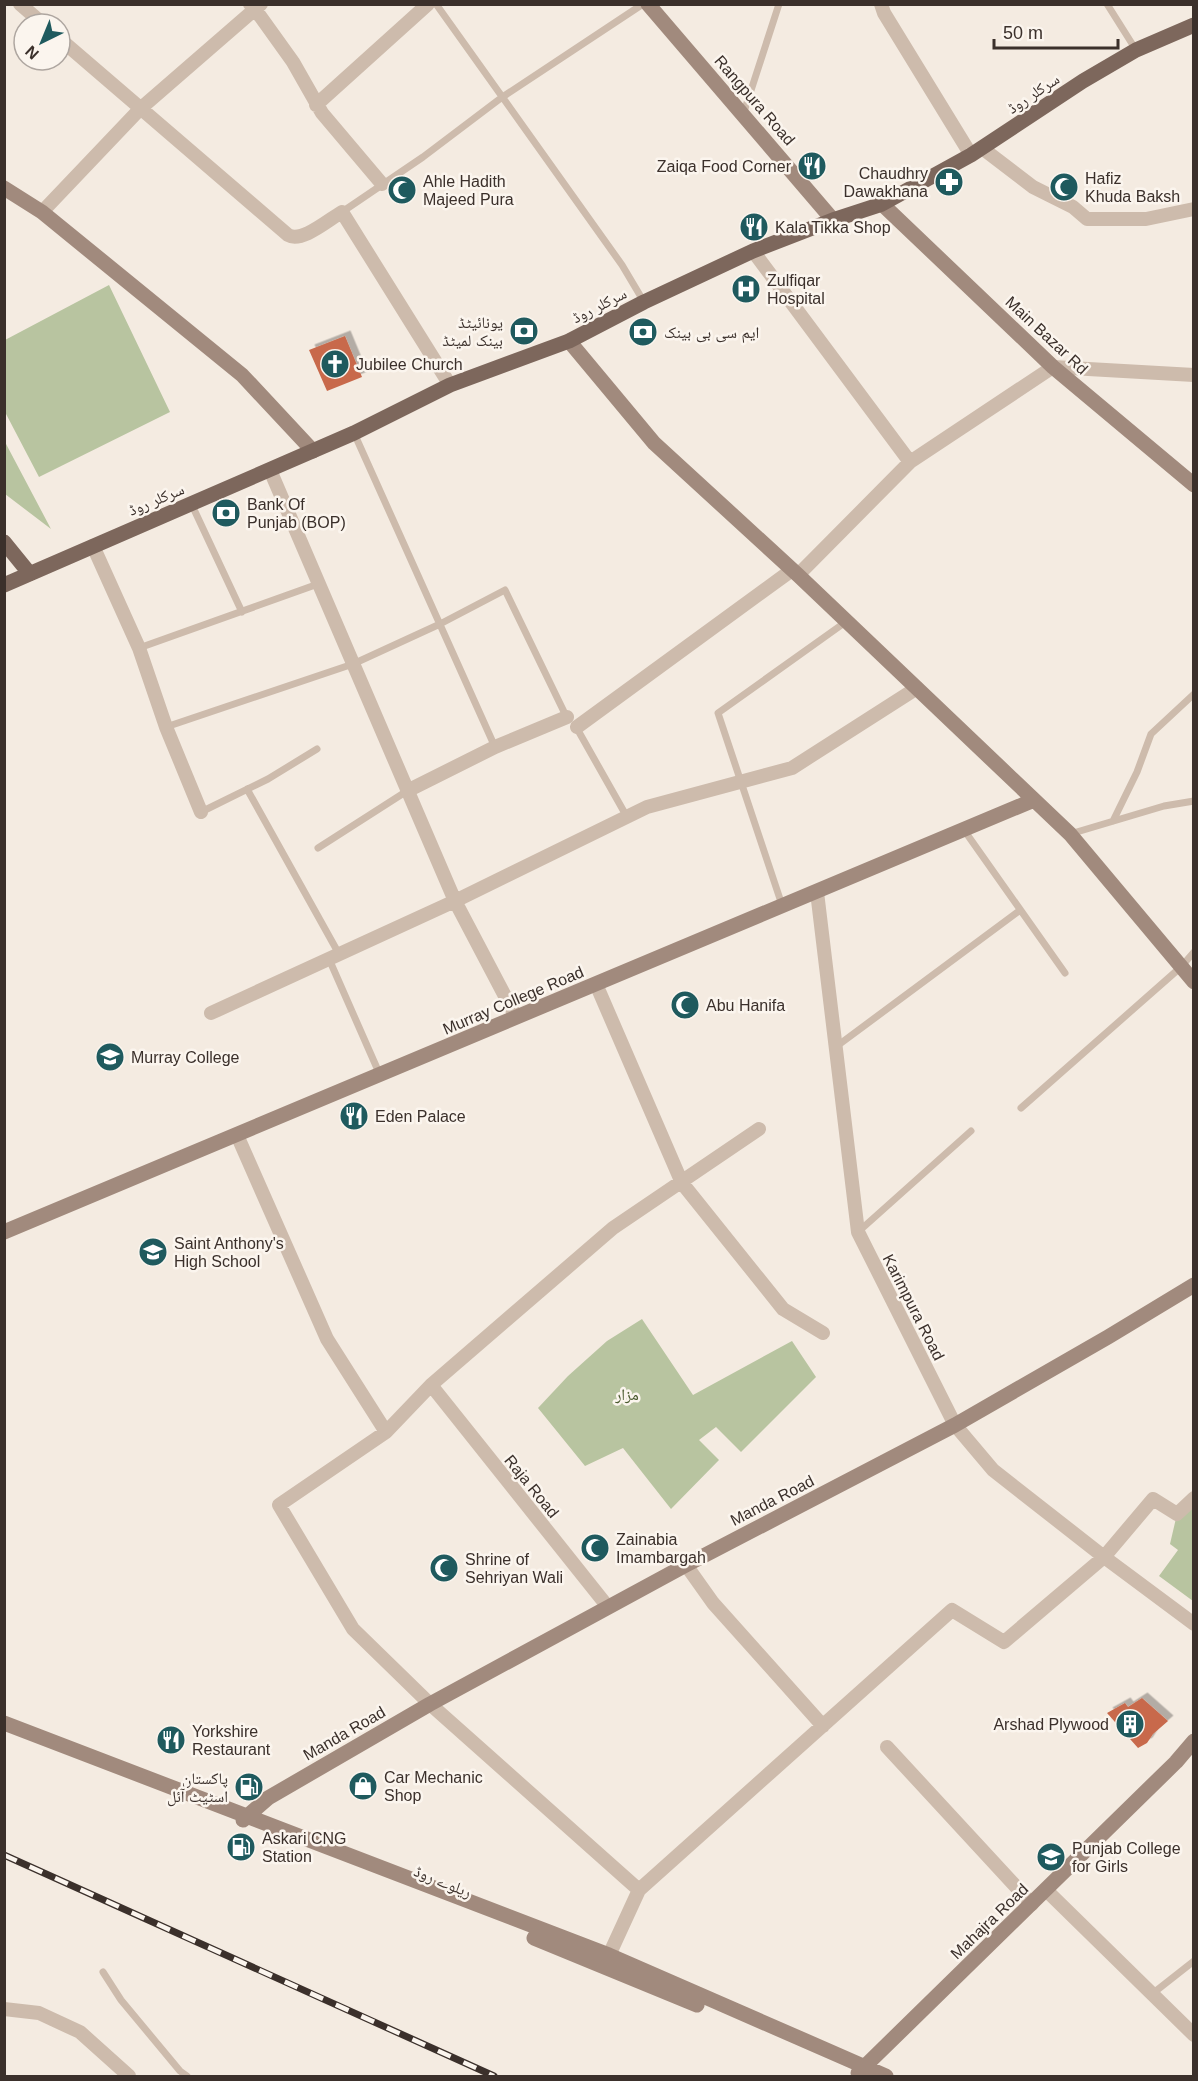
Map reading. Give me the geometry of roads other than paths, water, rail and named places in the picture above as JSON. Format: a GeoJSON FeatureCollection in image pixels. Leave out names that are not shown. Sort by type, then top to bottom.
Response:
{"type":"FeatureCollection","features":[{"type":"Feature","properties":{"kind":"main road","name":"سرکلر روڈ"},"geometry":{"type":"LineString","coordinates":[[4,585],[354,433],[450,385],[569,341],[644,302],[753,251],[882,204],[977,152],[1083,81],[1136,50],[1194,25]]}},
{"type":"Feature","properties":{"kind":"main road"},"geometry":{"type":"LineString","coordinates":[[4,542],[30,574]]}},
{"type":"Feature","properties":{"kind":"street"},"geometry":{"type":"LineString","coordinates":[[316,105],[428,4]]}},
{"type":"Feature","properties":{"kind":"street","name":"Rangpura Road"},"geometry":{"type":"LineString","coordinates":[[648,4],[833,220]]}},
{"type":"Feature","properties":{"kind":"street"},"geometry":{"type":"LineString","coordinates":[[881,4],[884,13],[977,152],[1033,187],[1073,207],[1087,219],[1146,219],[1194,209]]}},
{"type":"Feature","properties":{"kind":"street"},"geometry":{"type":"LineString","coordinates":[[42,212],[140,109],[255,6],[293,62],[316,105],[382,184]]}},
{"type":"Feature","properties":{"kind":"street"},"geometry":{"type":"LineString","coordinates":[[72,50],[294,238],[302,237],[342,212],[450,385]]}},
{"type":"Feature","properties":{"kind":"street"},"geometry":{"type":"LineString","coordinates":[[4,188],[42,212],[242,375],[313,451]]}},
{"type":"Feature","properties":{"kind":"street","name":"Main Bazar Rd"},"geometry":{"type":"LineString","coordinates":[[882,204],[1053,368],[1194,485]]}},
{"type":"Feature","properties":{"kind":"street"},"geometry":{"type":"LineString","coordinates":[[753,251],[910,462]]}},
{"type":"Feature","properties":{"kind":"street"},"geometry":{"type":"LineString","coordinates":[[569,341],[654,443],[847,621],[1070,834],[1194,982]]}},
{"type":"Feature","properties":{"kind":"street"},"geometry":{"type":"LineString","coordinates":[[407,791],[495,747],[572,722],[795,573],[910,462],[1053,368],[1194,375]]}},
{"type":"Feature","properties":{"kind":"street"},"geometry":{"type":"LineString","coordinates":[[270,470],[454,901],[516,1017]]}},
{"type":"Feature","properties":{"kind":"street"},"geometry":{"type":"LineString","coordinates":[[93,546],[138,648],[166,727],[201,812]]}},
{"type":"Feature","properties":{"kind":"street"},"geometry":{"type":"LineString","coordinates":[[211,1014],[454,901],[647,807],[792,768],[917,688]]}},
{"type":"Feature","properties":{"kind":"street","name":"Murray College Road"},"geometry":{"type":"LineString","coordinates":[[4,1232],[1035,800]]}},
{"type":"Feature","properties":{"kind":"street","name":"Karimpura Road"},"geometry":{"type":"LineString","coordinates":[[817,892],[858,1232],[955,1425],[993,1470],[1104,1557],[1194,1623]]}},
{"type":"Feature","properties":{"kind":"street"},"geometry":{"type":"LineString","coordinates":[[596,984],[682,1183],[783,1309],[823,1333]]}},
{"type":"Feature","properties":{"kind":"street"},"geometry":{"type":"LineString","coordinates":[[639,1890],[430,1704],[353,1629],[279,1505],[386,1432],[431,1385],[612,1228],[759,1129]]}},
{"type":"Feature","properties":{"kind":"street"},"geometry":{"type":"LineString","coordinates":[[237,1135],[327,1339],[386,1432]]}},
{"type":"Feature","properties":{"kind":"street","name":"Manda Road"},"geometry":{"type":"LineString","coordinates":[[245,1818],[268,1798],[430,1704],[686,1565],[955,1425],[1194,1285]]}},
{"type":"Feature","properties":{"kind":"street","name":"Raja Road"},"geometry":{"type":"LineString","coordinates":[[431,1385],[608,1607]]}},
{"type":"Feature","properties":{"kind":"street"},"geometry":{"type":"LineString","coordinates":[[606,1961],[639,1890],[951,1610],[1004,1642],[1104,1557],[1153,1499],[1177,1514],[1194,1498]]}},
{"type":"Feature","properties":{"kind":"street"},"geometry":{"type":"LineString","coordinates":[[686,1565],[713,1603],[823,1726]]}},
{"type":"Feature","properties":{"kind":"street","name":"ریلوے روڈ"},"geometry":{"type":"LineString","coordinates":[[4,1724],[606,1961],[862,2072],[886,2076]]}},
{"type":"Feature","properties":{"kind":"street","name":"Mahajra Road"},"geometry":{"type":"LineString","coordinates":[[862,2072],[1176,1762],[1194,1741]]}},
{"type":"Feature","properties":{"kind":"street"},"geometry":{"type":"LineString","coordinates":[[887,1747],[1032,1904]]}},
{"type":"Feature","properties":{"kind":"street"},"geometry":{"type":"LineString","coordinates":[[1046,1890],[1194,2035]]}},
{"type":"Feature","properties":{"kind":"street"},"geometry":{"type":"LineString","coordinates":[[4,2009],[39,2013],[80,2032],[129,2076]]}},
{"type":"Feature","properties":{"kind":"lane"},"geometry":{"type":"LineString","coordinates":[[436,4],[622,266],[644,302]]}},
{"type":"Feature","properties":{"kind":"lane"},"geometry":{"type":"LineString","coordinates":[[342,212],[423,157],[501,98],[643,4]]}},
{"type":"Feature","properties":{"kind":"lane"},"geometry":{"type":"LineString","coordinates":[[743,115],[779,4]]}},
{"type":"Feature","properties":{"kind":"lane"},"geometry":{"type":"LineString","coordinates":[[1107,4],[1136,50]]}},
{"type":"Feature","properties":{"kind":"lane"},"geometry":{"type":"LineString","coordinates":[[354,433],[495,747]]}},
{"type":"Feature","properties":{"kind":"lane"},"geometry":{"type":"LineString","coordinates":[[192,504],[242,612]]}},
{"type":"Feature","properties":{"kind":"lane"},"geometry":{"type":"LineString","coordinates":[[138,648],[318,584]]}},
{"type":"Feature","properties":{"kind":"lane"},"geometry":{"type":"LineString","coordinates":[[166,727],[352,664],[440,624],[505,590],[572,722],[627,817]]}},
{"type":"Feature","properties":{"kind":"lane"},"geometry":{"type":"LineString","coordinates":[[783,906],[718,713],[847,621]]}},
{"type":"Feature","properties":{"kind":"lane"},"geometry":{"type":"LineString","coordinates":[[1113,821],[1137,772],[1151,734],[1194,694]]}},
{"type":"Feature","properties":{"kind":"lane"},"geometry":{"type":"LineString","coordinates":[[201,812],[317,749]]}},
{"type":"Feature","properties":{"kind":"lane"},"geometry":{"type":"LineString","coordinates":[[246,789],[334,956],[380,1075]]}},
{"type":"Feature","properties":{"kind":"lane"},"geometry":{"type":"LineString","coordinates":[[318,848],[407,791]]}},
{"type":"Feature","properties":{"kind":"lane"},"geometry":{"type":"LineString","coordinates":[[1070,834],[1164,806],[1194,801]]}},
{"type":"Feature","properties":{"kind":"lane"},"geometry":{"type":"LineString","coordinates":[[964,830],[1019,911],[1065,973]]}},
{"type":"Feature","properties":{"kind":"lane"},"geometry":{"type":"LineString","coordinates":[[835,1048],[1019,911]]}},
{"type":"Feature","properties":{"kind":"lane"},"geometry":{"type":"LineString","coordinates":[[1022,1108],[1181,967],[1194,952]]}},
{"type":"Feature","properties":{"kind":"lane"},"geometry":{"type":"LineString","coordinates":[[858,1232],[971,1131]]}},
{"type":"Feature","properties":{"kind":"lane"},"geometry":{"type":"LineString","coordinates":[[1152,1994],[1194,1961]]}},
{"type":"Feature","properties":{"kind":"lane"},"geometry":{"type":"LineString","coordinates":[[104,1972],[121,2000],[187,2076]]}},
{"type":"Feature","properties":{"kind":"railway"},"geometry":{"type":"LineString","coordinates":[[4,1855],[494,2076]]}},
{"type":"Feature","properties":{"kind":"place","name":"Zaiqa Food Corner"},"geometry":{"type":"Point","coordinates":[812,166]}},
{"type":"Feature","properties":{"kind":"place","name":"Chaudhry Dawakhana"},"geometry":{"type":"Point","coordinates":[949,182]}},
{"type":"Feature","properties":{"kind":"place","name":"Hafiz Khuda Baksh"},"geometry":{"type":"Point","coordinates":[1064,187]}},
{"type":"Feature","properties":{"kind":"place","name":"Ahle Hadith Majeed Pura"},"geometry":{"type":"Point","coordinates":[402,190]}},
{"type":"Feature","properties":{"kind":"place","name":"Kala Tikka Shop"},"geometry":{"type":"Point","coordinates":[754,227]}},
{"type":"Feature","properties":{"kind":"place","name":"Zulfiqar Hospital"},"geometry":{"type":"Point","coordinates":[746,289]}},
{"type":"Feature","properties":{"kind":"place","name":"یونائیٹڈ بینک لمیٹڈ"},"geometry":{"type":"Point","coordinates":[524,331]}},
{"type":"Feature","properties":{"kind":"place","name":"ایم سی بی بینک"},"geometry":{"type":"Point","coordinates":[643,332]}},
{"type":"Feature","properties":{"kind":"place","name":"Jubilee Church"},"geometry":{"type":"Point","coordinates":[335,364]}},
{"type":"Feature","properties":{"kind":"place","name":"Bank Of Punjab (BOP)"},"geometry":{"type":"Point","coordinates":[226,513]}},
{"type":"Feature","properties":{"kind":"place","name":"Abu Hanifa"},"geometry":{"type":"Point","coordinates":[685,1005]}},
{"type":"Feature","properties":{"kind":"place","name":"Murray College"},"geometry":{"type":"Point","coordinates":[110,1057]}},
{"type":"Feature","properties":{"kind":"place","name":"Eden Palace"},"geometry":{"type":"Point","coordinates":[354,1116]}},
{"type":"Feature","properties":{"kind":"place","name":"Saint Anthony's High School"},"geometry":{"type":"Point","coordinates":[153,1252]}},
{"type":"Feature","properties":{"kind":"place","name":"Zainabia Imambargah"},"geometry":{"type":"Point","coordinates":[595,1548]}},
{"type":"Feature","properties":{"kind":"place","name":"Shrine of Sehriyan Wali"},"geometry":{"type":"Point","coordinates":[444,1568]}},
{"type":"Feature","properties":{"kind":"place","name":"Arshad Plywood"},"geometry":{"type":"Point","coordinates":[1130,1724]}},
{"type":"Feature","properties":{"kind":"place","name":"Yorkshire Restaurant"},"geometry":{"type":"Point","coordinates":[171,1740]}},
{"type":"Feature","properties":{"kind":"place","name":"Car Mechanic Shop"},"geometry":{"type":"Point","coordinates":[363,1786]}},
{"type":"Feature","properties":{"kind":"place","name":"پاکستان اسٹیٹ آئل"},"geometry":{"type":"Point","coordinates":[249,1787]}},
{"type":"Feature","properties":{"kind":"place","name":"Askari CNG Station"},"geometry":{"type":"Point","coordinates":[241,1847]}},
{"type":"Feature","properties":{"kind":"place","name":"Punjab College for Girls"},"geometry":{"type":"Point","coordinates":[1051,1857]}},
{"type":"Feature","properties":{"kind":"park label","name":"مزار"},"geometry":{"type":"Point","coordinates":[627,1394]}}]}
